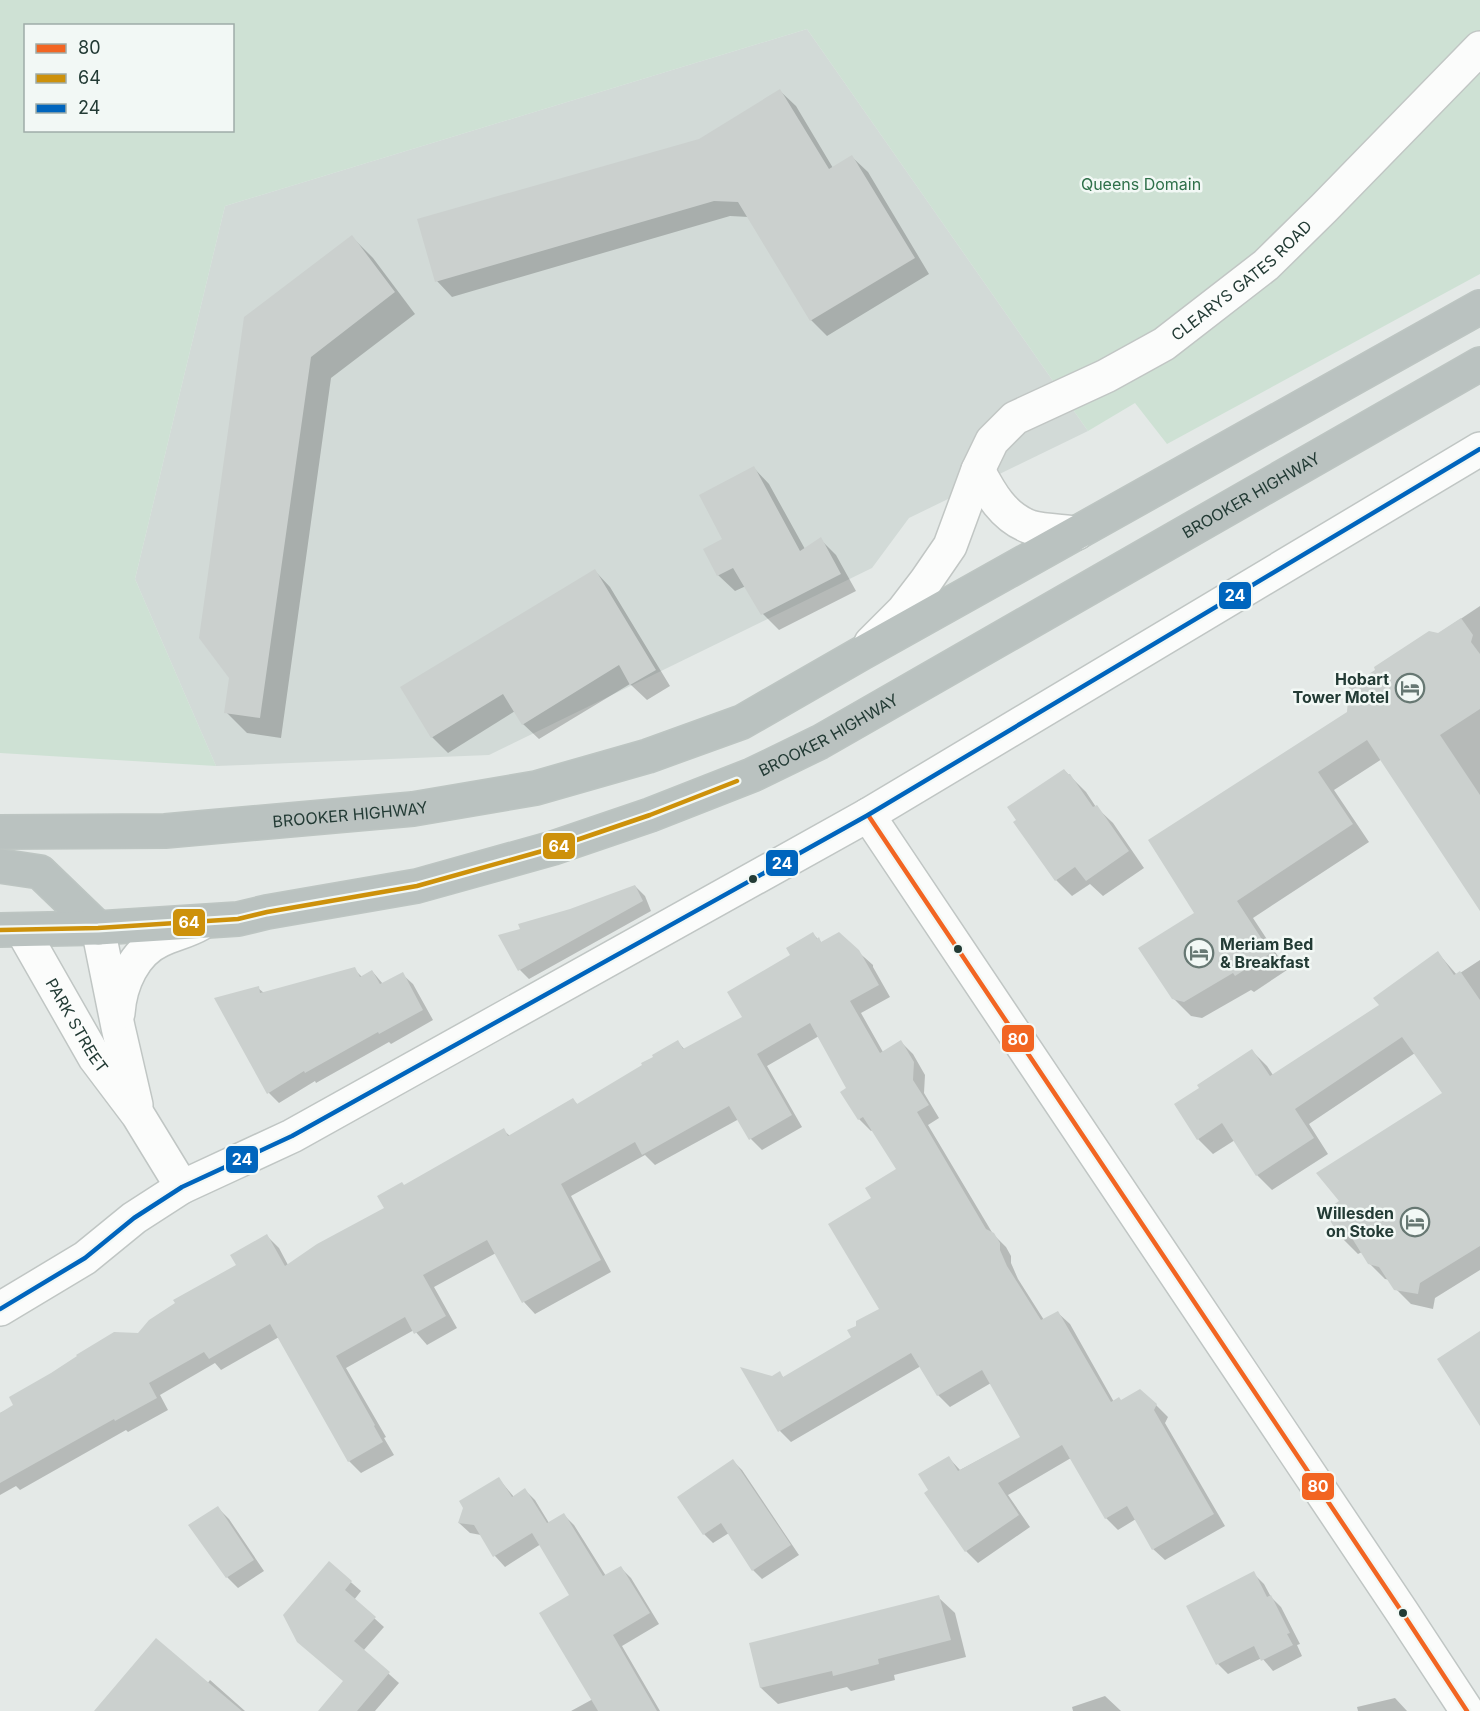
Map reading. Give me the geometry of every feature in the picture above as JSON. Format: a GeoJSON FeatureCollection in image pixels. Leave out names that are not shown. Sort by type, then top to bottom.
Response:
{"type":"FeatureCollection","features":[{"type":"Feature","properties":{"kind":"highway","name":"BROOKER HIGHWAY"},"geometry":{"type":"LineString","coordinates":[[0,832],[165,831],[413,809],[536,788],[648,756],[742,722],[861,653],[1480,307]]}},
{"type":"Feature","properties":{"kind":"highway","name":"BROOKER HIGHWAY"},"geometry":{"type":"LineString","coordinates":[[11,930],[98,928],[238,919],[417,886],[553,848],[650,815],[752,775],[820,742],[1480,364]]}},
{"type":"Feature","properties":{"kind":"highway"},"geometry":{"type":"LineString","coordinates":[[0,866],[40,872],[98,928]]}},
{"type":"Feature","properties":{"kind":"street","name":"CLEARYS GATES ROAD"},"geometry":{"type":"LineString","coordinates":[[861,653],[903,611],[950,546],[978,470],[992,441],[1015,418],[1106,376],[1164,344],[1266,265],[1480,48]]}},
{"type":"Feature","properties":{"kind":"street"},"geometry":{"type":"LineString","coordinates":[[0,1309],[85,1258],[134,1218],[182,1187],[302,1130],[868,815],[1480,449]]}},
{"type":"Feature","properties":{"kind":"street"},"geometry":{"type":"LineString","coordinates":[[978,470],[993,498],[1010,516],[1031,527],[1077,533]]}},
{"type":"Feature","properties":{"kind":"street"},"geometry":{"type":"LineString","coordinates":[[868,815],[1467,1711]]}},
{"type":"Feature","properties":{"kind":"street"},"geometry":{"type":"LineString","coordinates":[[118,1027],[120,997],[130,969],[136,960],[158,941],[206,921]]}},
{"type":"Feature","properties":{"kind":"street","name":"PARK STREET"},"geometry":{"type":"LineString","coordinates":[[98,928],[138,1115]]}},
{"type":"Feature","properties":{"kind":"street","name":"PARK STREET"},"geometry":{"type":"LineString","coordinates":[[11,930],[95,1058],[138,1115],[182,1187]]}},
{"type":"Feature","properties":{"kind":"shaded area"},"geometry":{"type":"Polygon","coordinates":[[[807,29],[1088,431],[909,518],[872,568],[489,755],[216,766],[135,579],[225,206],[807,29]]]}},
{"type":"Feature","properties":{"kind":"green space","name":"Queens Domain"},"geometry":{"type":"Polygon","coordinates":[[[0,0],[1480,0],[1480,274],[1167,444],[1135,403],[1088,431],[807,29],[225,206],[135,579],[216,766],[0,753],[0,0]]]}},
{"type":"Feature","properties":{"kind":"building"},"geometry":{"type":"Polygon","coordinates":[[[780,89],[829,169],[852,155],[915,258],[810,321],[738,202],[714,201],[435,282],[417,219],[699,139],[780,89]]]}},
{"type":"Feature","properties":{"kind":"building"},"geometry":{"type":"Polygon","coordinates":[[[352,235],[395,292],[311,357],[260,718],[224,713],[229,678],[199,638],[244,317],[352,235]]]}},
{"type":"Feature","properties":{"kind":"building"},"geometry":{"type":"Polygon","coordinates":[[[754,466],[800,551],[821,537],[841,574],[761,615],[733,568],[717,576],[703,549],[722,539],[699,495],[754,466]]]}},
{"type":"Feature","properties":{"kind":"building"},"geometry":{"type":"Polygon","coordinates":[[[595,569],[656,670],[630,685],[619,665],[522,725],[503,694],[431,738],[400,687],[595,569]]]}},
{"type":"Feature","properties":{"kind":"building"},"geometry":{"type":"Polygon","coordinates":[[[1461,618],[1473,635],[1471,642],[1480,654],[1480,709],[1440,735],[1480,795],[1480,911],[1367,740],[1318,772],[1353,824],[1237,901],[1271,953],[1235,976],[1233,973],[1184,1002],[1172,999],[1138,948],[1194,913],[1148,840],[1347,712],[1349,687],[1375,670],[1374,667],[1429,631],[1438,633],[1461,618]]]}},
{"type":"Feature","properties":{"kind":"building"},"geometry":{"type":"Polygon","coordinates":[[[1064,769],[1093,807],[1097,805],[1129,851],[1086,881],[1075,867],[1055,881],[1013,822],[1016,820],[1007,807],[1064,769]]]}},
{"type":"Feature","properties":{"kind":"building"},"geometry":{"type":"Polygon","coordinates":[[[635,885],[643,901],[518,971],[498,935],[520,929],[518,924],[570,909],[635,885]]]}},
{"type":"Feature","properties":{"kind":"building"},"geometry":{"type":"Polygon","coordinates":[[[813,932],[821,942],[839,932],[859,950],[879,985],[850,1001],[880,1053],[901,1040],[914,1062],[913,1080],[929,1105],[917,1112],[986,1229],[994,1233],[1000,1243],[1000,1250],[1007,1266],[1041,1320],[1058,1311],[1111,1402],[1119,1397],[1121,1400],[1140,1389],[1157,1404],[1154,1410],[1214,1514],[1152,1550],[1127,1506],[1105,1519],[1062,1445],[998,1483],[1019,1515],[965,1552],[924,1493],[928,1490],[918,1474],[949,1456],[958,1471],[1020,1437],[982,1370],[937,1396],[911,1353],[778,1432],[740,1367],[772,1376],[780,1371],[783,1377],[851,1337],[847,1330],[856,1326],[856,1321],[879,1309],[828,1224],[871,1198],[865,1188],[896,1169],[863,1117],[858,1120],[840,1092],[846,1088],[810,1023],[757,1054],[792,1115],[749,1140],[729,1106],[642,1155],[635,1142],[561,1184],[601,1260],[522,1303],[487,1240],[423,1275],[446,1316],[414,1334],[405,1317],[336,1356],[383,1442],[348,1462],[270,1324],[209,1359],[204,1352],[149,1383],[157,1398],[115,1421],[114,1419],[0,1483],[0,1413],[13,1405],[9,1397],[114,1332],[138,1333],[149,1320],[175,1303],[173,1300],[236,1265],[230,1255],[267,1234],[285,1266],[317,1244],[384,1208],[377,1196],[402,1182],[404,1185],[504,1128],[508,1136],[573,1098],[577,1104],[642,1065],[641,1063],[653,1057],[652,1055],[678,1040],[683,1049],[742,1017],[727,992],[790,955],[786,948],[813,932]]]}},
{"type":"Feature","properties":{"kind":"building"},"geometry":{"type":"Polygon","coordinates":[[[1438,951],[1454,975],[1460,971],[1480,1000],[1480,1246],[1420,1283],[1418,1294],[1394,1290],[1379,1267],[1368,1264],[1350,1235],[1342,1240],[1324,1211],[1339,1201],[1316,1173],[1442,1093],[1402,1037],[1295,1109],[1314,1138],[1256,1176],[1222,1123],[1197,1140],[1174,1104],[1199,1088],[1197,1085],[1252,1049],[1270,1076],[1379,1005],[1373,998],[1438,951]]]}},
{"type":"Feature","properties":{"kind":"building"},"geometry":{"type":"Polygon","coordinates":[[[355,967],[360,977],[372,970],[380,984],[403,972],[423,1010],[305,1073],[304,1071],[267,1094],[214,998],[259,986],[260,993],[355,967]]]}},
{"type":"Feature","properties":{"kind":"building"},"geometry":{"type":"Polygon","coordinates":[[[1480,1331],[1480,1426],[1437,1359],[1480,1331]]]}},
{"type":"Feature","properties":{"kind":"building"},"geometry":{"type":"Polygon","coordinates":[[[733,1459],[791,1545],[752,1571],[721,1523],[703,1535],[677,1497],[733,1459]]]}},
{"type":"Feature","properties":{"kind":"building"},"geometry":{"type":"Polygon","coordinates":[[[499,1477],[512,1497],[525,1488],[547,1523],[564,1513],[603,1576],[621,1566],[650,1613],[613,1635],[657,1711],[598,1711],[539,1613],[569,1595],[532,1533],[493,1557],[474,1525],[458,1523],[463,1508],[459,1501],[499,1477]]]}},
{"type":"Feature","properties":{"kind":"building"},"geometry":{"type":"Polygon","coordinates":[[[218,1506],[254,1560],[226,1578],[188,1525],[218,1506]]]}},
{"type":"Feature","properties":{"kind":"building"},"geometry":{"type":"Polygon","coordinates":[[[329,1561],[352,1581],[345,1590],[376,1617],[354,1641],[390,1672],[357,1711],[318,1711],[343,1681],[297,1642],[283,1615],[329,1561]]]}},
{"type":"Feature","properties":{"kind":"building"},"geometry":{"type":"Polygon","coordinates":[[[1254,1571],[1267,1597],[1271,1595],[1290,1633],[1287,1634],[1293,1645],[1261,1661],[1254,1646],[1216,1665],[1186,1606],[1254,1571]]]}},
{"type":"Feature","properties":{"kind":"building"},"geometry":{"type":"Polygon","coordinates":[[[939,1595],[951,1640],[878,1659],[879,1664],[833,1676],[832,1671],[760,1688],[749,1643],[939,1595]]]}},
{"type":"Feature","properties":{"kind":"building"},"geometry":{"type":"Polygon","coordinates":[[[156,1638],[242,1711],[94,1711],[156,1638]]]}},
{"type":"Feature","properties":{"kind":"transit line","name":"24"},"geometry":{"type":"LineString","coordinates":[[0,1309],[85,1258],[134,1218],[182,1187],[292,1136],[868,815],[1480,449]]}},
{"type":"Feature","properties":{"kind":"transit line","name":"64"},"geometry":{"type":"LineString","coordinates":[[0,930],[98,928],[238,919],[417,886],[553,848],[650,815],[737,781]]}},
{"type":"Feature","properties":{"kind":"transit line","name":"80"},"geometry":{"type":"LineString","coordinates":[[868,815],[1467,1711]]}},
{"type":"Feature","properties":{"kind":"place","name":"Hobart Tower Motel"},"geometry":{"type":"Point","coordinates":[1410,688]}},
{"type":"Feature","properties":{"kind":"place","name":"Meriam Bed & Breakfast"},"geometry":{"type":"Point","coordinates":[1199,953]}},
{"type":"Feature","properties":{"kind":"place","name":"Willesden on Stoke"},"geometry":{"type":"Point","coordinates":[1415,1222]}}]}
